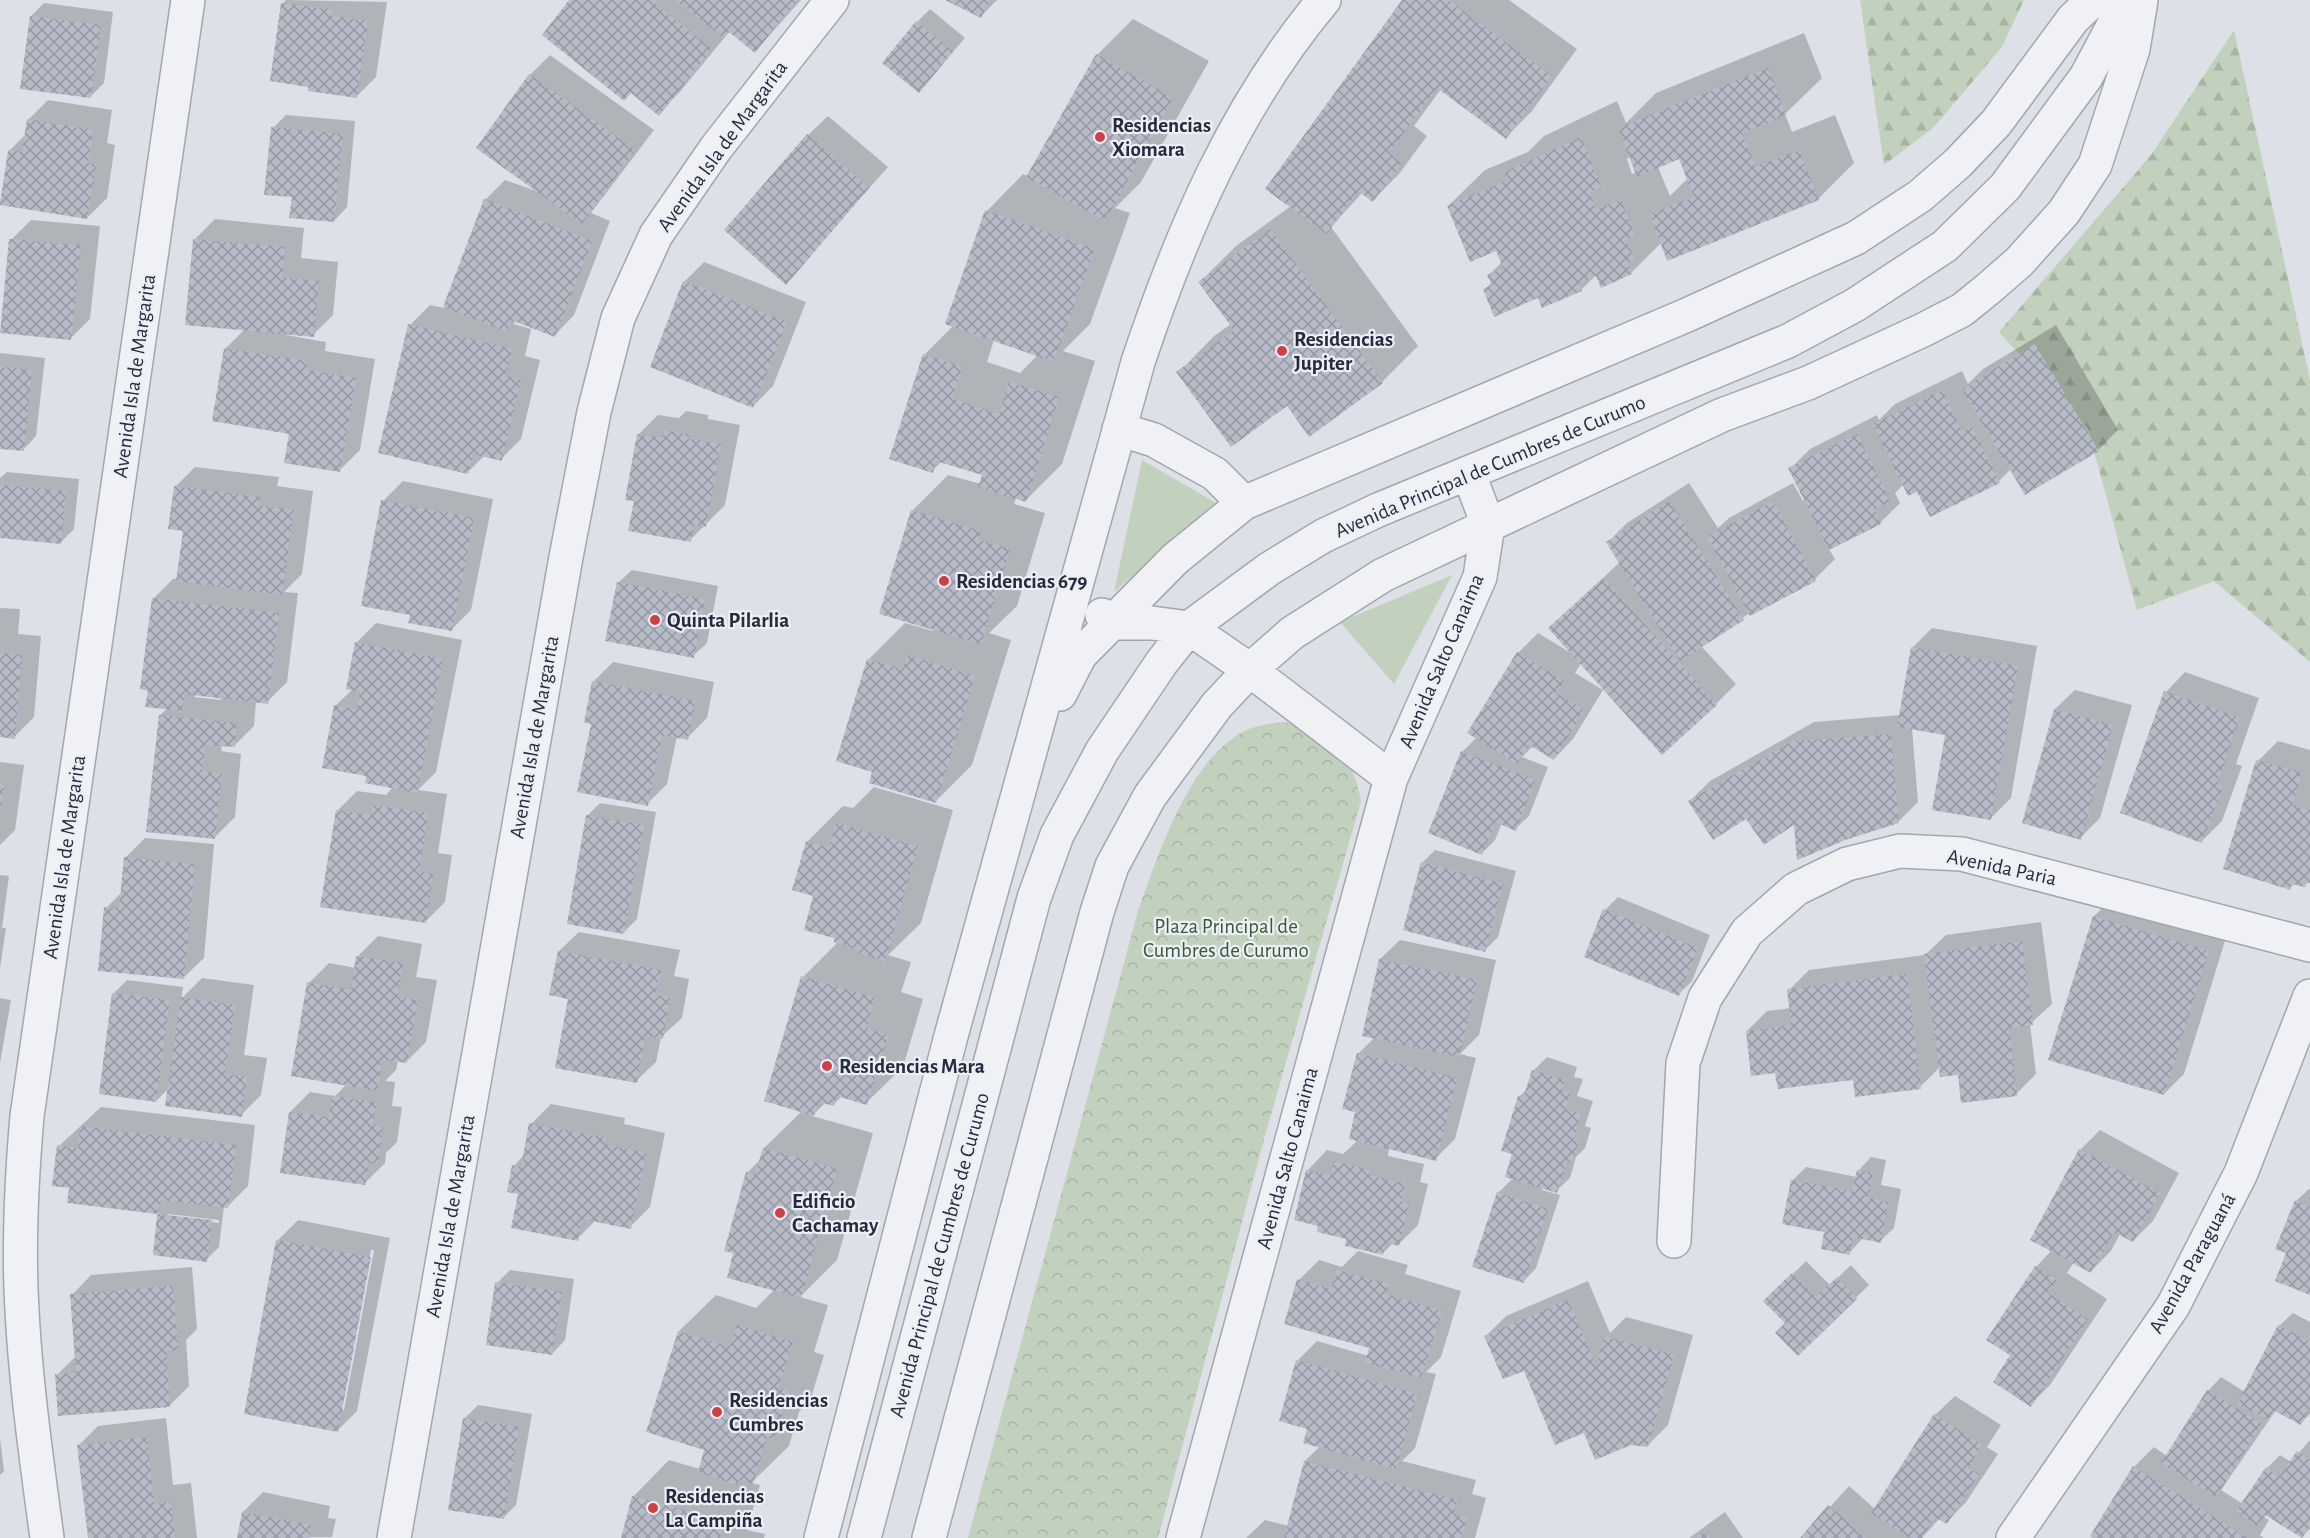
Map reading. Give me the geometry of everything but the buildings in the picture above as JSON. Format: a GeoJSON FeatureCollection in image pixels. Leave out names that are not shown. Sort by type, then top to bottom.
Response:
{"type":"FeatureCollection","features":[{"type":"Feature","properties":{"kind":"street","name":"Avenida Isla de Margarita"},"geometry":{"type":"LineString","coordinates":[[47,1538],[33,1430],[21,1291],[21,1199],[27,1116],[188,0]]}},
{"type":"Feature","properties":{"kind":"street","name":"Avenida Isla de Margarita"},"geometry":{"type":"LineString","coordinates":[[394,1538],[566,558],[594,412],[618,318],[656,235],[716,148],[832,0]]}},
{"type":"Feature","properties":{"kind":"street"},"geometry":{"type":"LineString","coordinates":[[1244,503],[1215,474],[1205,468],[1154,440],[1119,429],[1163,286],[1196,209],[1224,151],[1269,72],[1324,0]]}},
{"type":"Feature","properties":{"kind":"street","name":"Avenida Principal de Cumbres de Curumo"},"geometry":{"type":"LineString","coordinates":[[1035,740],[1080,656],[1175,559],[1244,503],[1687,315],[1856,238],[1920,196],[1958,163],[1996,123],[2073,19],[2092,0]]}},
{"type":"Feature","properties":{"kind":"street","name":"Avenida Principal de Cumbres de Curumo"},"geometry":{"type":"LineString","coordinates":[[864,1538],[1034,898],[1057,835],[1102,751],[1162,662],[1190,628],[1269,569],[1323,536],[1378,510],[1788,341],[1855,305],[1946,246],[2012,178],[2086,77],[2127,0]]}},
{"type":"Feature","properties":{"kind":"street"},"geometry":{"type":"LineString","coordinates":[[929,1538],[1087,947],[1112,866],[1150,796],[1217,705],[1250,670],[1292,633],[1359,588],[1722,415],[1808,382],[1923,330],[1962,309],[1988,290],[2019,262],[2064,212],[2095,165],[2133,49],[2141,0]]}},
{"type":"Feature","properties":{"kind":"street","name":"Avenida Principal de Cumbres de Curumo"},"geometry":{"type":"LineString","coordinates":[[821,1538],[951,1036],[1035,740],[1119,429]]}},
{"type":"Feature","properties":{"kind":"street","name":"Avenida Salto Canaima"},"geometry":{"type":"LineString","coordinates":[[1183,1538],[1391,778],[1480,577],[1488,525],[1469,474]]}},
{"type":"Feature","properties":{"kind":"street"},"geometry":{"type":"LineString","coordinates":[[1075,593],[1112,623],[1152,623],[1190,628]]}},
{"type":"Feature","properties":{"kind":"street","name":"Avenida Salto Canaima"},"geometry":{"type":"LineString","coordinates":[[1190,628],[1250,670],[1391,778]]}},
{"type":"Feature","properties":{"kind":"street","name":"Avenida Paria"},"geometry":{"type":"LineString","coordinates":[[1674,1241],[1683,1063],[1705,998],[1747,932],[1796,890],[1847,864],[1900,851],[1962,854],[2310,945]]}},
{"type":"Feature","properties":{"kind":"street","name":"Avenida Paraguaná"},"geometry":{"type":"LineString","coordinates":[[2013,1538],[2174,1306],[2241,1173],[2310,996]]}},
{"type":"Feature","properties":{"kind":"green space"},"geometry":{"type":"Polygon","coordinates":[[[1860,0],[2024,0],[2002,47],[1933,128],[1884,165],[1860,0]]]}},
{"type":"Feature","properties":{"kind":"green space"},"geometry":{"type":"Polygon","coordinates":[[[2234,30],[2310,380],[2310,662],[2214,581],[2137,610],[2088,429],[1999,332],[2151,155],[2234,30]]]}},
{"type":"Feature","properties":{"kind":"green space"},"geometry":{"type":"Polygon","coordinates":[[[1142,460],[1216,503],[1114,592],[1142,460]]]}},
{"type":"Feature","properties":{"kind":"green space"},"geometry":{"type":"Polygon","coordinates":[[[1452,575],[1394,684],[1340,622],[1452,575]]]}},
{"type":"Feature","properties":{"kind":"green space","name":"Plaza Principal de Cumbres de Curumo"},"geometry":{"type":"Polygon","coordinates":[[[1284,722],[1315,733],[1337,747],[1352,769],[1361,801],[1264,1139],[1158,1538],[968,1538],[1138,911],[1164,840],[1188,792],[1218,751],[1247,730],[1284,722]]]}},
{"type":"Feature","properties":{"kind":"place","name":"Residencias Xiomara"},"geometry":{"type":"Point","coordinates":[1100,137]}},
{"type":"Feature","properties":{"kind":"place","name":"Residencias Jupiter"},"geometry":{"type":"Point","coordinates":[1282,351]}},
{"type":"Feature","properties":{"kind":"place","name":"Residencias 679"},"geometry":{"type":"Point","coordinates":[944,581]}},
{"type":"Feature","properties":{"kind":"place","name":"Quinta Pilarlia"},"geometry":{"type":"Point","coordinates":[655,620]}},
{"type":"Feature","properties":{"kind":"place","name":"Residencias Mara"},"geometry":{"type":"Point","coordinates":[827,1066]}},
{"type":"Feature","properties":{"kind":"place","name":"Edificio Cachamay"},"geometry":{"type":"Point","coordinates":[780,1213]}},
{"type":"Feature","properties":{"kind":"place","name":"Residencias Cumbres"},"geometry":{"type":"Point","coordinates":[717,1412]}},
{"type":"Feature","properties":{"kind":"place","name":"Residencias La Campiña"},"geometry":{"type":"Point","coordinates":[653,1508]}}]}
